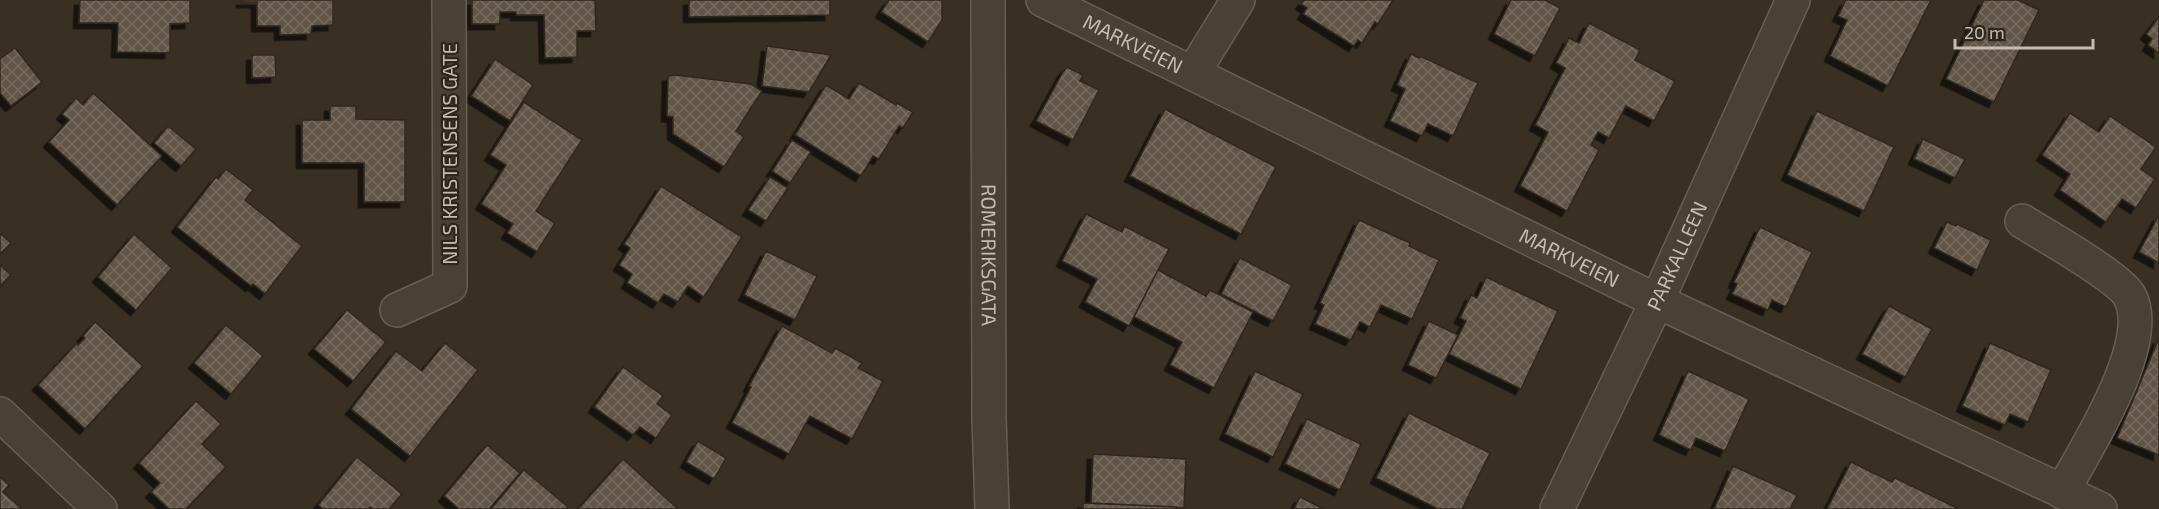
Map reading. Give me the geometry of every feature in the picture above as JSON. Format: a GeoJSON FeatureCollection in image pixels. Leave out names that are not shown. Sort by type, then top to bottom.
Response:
{"type":"FeatureCollection","features":[{"type":"Feature","properties":{"kind":"street","name":"NILS KRISTENSENS GATE"},"geometry":{"type":"LineString","coordinates":[[397,310],[450,286],[449,0]]}},
{"type":"Feature","properties":{"kind":"street","name":"ROMERIKSGATA"},"geometry":{"type":"LineString","coordinates":[[988,0],[989,418],[992,509]]}},
{"type":"Feature","properties":{"kind":"street","name":"MARKVEIEN"},"geometry":{"type":"LineString","coordinates":[[1043,0],[1657,301],[2100,509]]}},
{"type":"Feature","properties":{"kind":"street"},"geometry":{"type":"LineString","coordinates":[[1193,73],[1238,0]]}},
{"type":"Feature","properties":{"kind":"street","name":"PARKALLEEN"},"geometry":{"type":"LineString","coordinates":[[1557,509],[1657,301],[1793,0]]}},
{"type":"Feature","properties":{"kind":"street"},"geometry":{"type":"LineString","coordinates":[[2022,221],[2114,279],[2130,297],[2135,317],[2134,336],[2122,376],[2104,415],[2062,492]]}},
{"type":"Feature","properties":{"kind":"street"},"geometry":{"type":"LineString","coordinates":[[0,414],[100,509]]}},
{"type":"Feature","properties":{"kind":"building"},"geometry":{"type":"Polygon","coordinates":[[[80,0],[190,0],[190,23],[170,24],[170,53],[117,52],[118,23],[79,23],[80,0]]]}},
{"type":"Feature","properties":{"kind":"building"},"geometry":{"type":"Polygon","coordinates":[[[242,0],[333,0],[333,25],[312,26],[311,34],[280,35],[280,26],[257,26],[257,2],[242,2],[242,0]]]}},
{"type":"Feature","properties":{"kind":"building"},"geometry":{"type":"Polygon","coordinates":[[[472,0],[595,0],[596,31],[577,31],[577,57],[545,58],[544,15],[516,15],[516,12],[500,12],[500,24],[472,24],[472,0]]]}},
{"type":"Feature","properties":{"kind":"building"},"geometry":{"type":"Polygon","coordinates":[[[689,0],[830,0],[830,15],[689,17],[689,0]]]}},
{"type":"Feature","properties":{"kind":"building"},"geometry":{"type":"Polygon","coordinates":[[[889,0],[942,0],[942,20],[928,42],[881,12],[889,0]]]}},
{"type":"Feature","properties":{"kind":"building"},"geometry":{"type":"Polygon","coordinates":[[[1304,0],[1393,0],[1378,24],[1375,22],[1362,43],[1358,40],[1354,46],[1303,14],[1307,8],[1301,4],[1304,0]]]}},
{"type":"Feature","properties":{"kind":"building"},"geometry":{"type":"Polygon","coordinates":[[[1511,0],[1545,0],[1560,8],[1535,56],[1494,34],[1511,0]]]}},
{"type":"Feature","properties":{"kind":"building"},"geometry":{"type":"Polygon","coordinates":[[[1846,0],[1931,0],[1888,86],[1830,56],[1847,20],[1838,16],[1846,0]]]}},
{"type":"Feature","properties":{"kind":"building"},"geometry":{"type":"Polygon","coordinates":[[[1984,0],[2018,0],[2039,10],[1994,102],[1946,79],[1984,0]]]}},
{"type":"Feature","properties":{"kind":"building"},"geometry":{"type":"Polygon","coordinates":[[[2159,17],[2159,53],[2148,45],[2152,39],[2146,34],[2159,17]]]}},
{"type":"Feature","properties":{"kind":"building"},"geometry":{"type":"Polygon","coordinates":[[[1589,23],[1640,50],[1635,60],[1675,81],[1654,121],[1626,106],[1609,138],[1598,132],[1591,145],[1599,150],[1567,211],[1520,186],[1548,132],[1535,125],[1565,68],[1556,63],[1569,38],[1579,43],[1589,23]]]}},
{"type":"Feature","properties":{"kind":"building"},"geometry":{"type":"Polygon","coordinates":[[[767,46],[831,55],[809,92],[762,86],[767,46]]]}},
{"type":"Feature","properties":{"kind":"building"},"geometry":{"type":"Polygon","coordinates":[[[15,48],[42,82],[11,106],[0,93],[0,59],[15,48]]]}},
{"type":"Feature","properties":{"kind":"building"},"geometry":{"type":"Polygon","coordinates":[[[1411,54],[1478,83],[1453,136],[1428,124],[1422,136],[1390,121],[1405,89],[1397,85],[1411,54]]]}},
{"type":"Feature","properties":{"kind":"building"},"geometry":{"type":"Polygon","coordinates":[[[252,55],[275,55],[276,77],[252,78],[252,55]]]}},
{"type":"Feature","properties":{"kind":"building"},"geometry":{"type":"Polygon","coordinates":[[[495,59],[533,85],[510,121],[471,96],[495,59]]]}},
{"type":"Feature","properties":{"kind":"building"},"geometry":{"type":"Polygon","coordinates":[[[1067,67],[1083,75],[1080,81],[1099,90],[1073,140],[1036,121],[1067,67]]]}},
{"type":"Feature","properties":{"kind":"building"},"geometry":{"type":"Polygon","coordinates":[[[668,76],[751,84],[762,91],[736,131],[744,137],[724,167],[673,134],[673,117],[667,116],[668,76]]]}},
{"type":"Feature","properties":{"kind":"building"},"geometry":{"type":"Polygon","coordinates":[[[859,83],[896,105],[897,103],[913,112],[903,128],[899,126],[879,159],[873,156],[861,176],[795,135],[826,85],[849,99],[859,83]]]}},
{"type":"Feature","properties":{"kind":"building"},"geometry":{"type":"Polygon","coordinates":[[[93,93],[162,156],[117,205],[49,142],[69,120],[62,114],[76,98],[83,105],[93,93]]]}},
{"type":"Feature","properties":{"kind":"building"},"geometry":{"type":"Polygon","coordinates":[[[524,102],[582,140],[536,211],[555,223],[537,252],[507,233],[513,224],[481,204],[506,165],[490,155],[524,102]]]}},
{"type":"Feature","properties":{"kind":"building"},"geometry":{"type":"Polygon","coordinates":[[[330,106],[356,106],[356,119],[405,120],[405,202],[364,202],[364,163],[302,163],[302,120],[330,120],[330,106]]]}},
{"type":"Feature","properties":{"kind":"building"},"geometry":{"type":"Polygon","coordinates":[[[1165,109],[1276,167],[1241,234],[1130,176],[1165,109]]]}},
{"type":"Feature","properties":{"kind":"building"},"geometry":{"type":"Polygon","coordinates":[[[1817,111],[1894,147],[1864,211],[1787,175],[1817,111]]]}},
{"type":"Feature","properties":{"kind":"building"},"geometry":{"type":"Polygon","coordinates":[[[2070,113],[2099,132],[2110,116],[2156,147],[2141,169],[2155,179],[2136,208],[2122,199],[2106,222],[2060,190],[2070,174],[2042,155],[2070,113]]]}},
{"type":"Feature","properties":{"kind":"building"},"geometry":{"type":"Polygon","coordinates":[[[168,126],[196,149],[181,166],[154,143],[168,126]]]}},
{"type":"Feature","properties":{"kind":"building"},"geometry":{"type":"Polygon","coordinates":[[[1923,139],[1965,159],[1955,178],[1914,159],[1923,139]]]}},
{"type":"Feature","properties":{"kind":"building"},"geometry":{"type":"Polygon","coordinates":[[[792,140],[811,152],[790,183],[772,171],[792,140]]]}},
{"type":"Feature","properties":{"kind":"building"},"geometry":{"type":"Polygon","coordinates":[[[226,169],[253,190],[245,200],[302,246],[265,294],[253,284],[251,286],[177,227],[216,177],[218,179],[226,169]]]}},
{"type":"Feature","properties":{"kind":"building"},"geometry":{"type":"Polygon","coordinates":[[[770,177],[788,188],[766,221],[748,210],[770,177]]]}},
{"type":"Feature","properties":{"kind":"building"},"geometry":{"type":"Polygon","coordinates":[[[661,186],[742,237],[704,297],[688,286],[678,302],[664,294],[658,303],[627,283],[632,274],[619,265],[630,248],[624,244],[661,186]]]}},
{"type":"Feature","properties":{"kind":"building"},"geometry":{"type":"Polygon","coordinates":[[[1086,214],[1122,232],[1124,226],[1169,249],[1129,326],[1085,302],[1097,279],[1062,261],[1086,214]]]}},
{"type":"Feature","properties":{"kind":"building"},"geometry":{"type":"Polygon","coordinates":[[[2159,215],[2159,263],[2139,252],[2159,215]]]}},
{"type":"Feature","properties":{"kind":"building"},"geometry":{"type":"Polygon","coordinates":[[[1359,220],[1410,243],[1409,246],[1439,260],[1412,319],[1381,305],[1370,327],[1360,322],[1351,340],[1315,324],[1324,305],[1320,303],[1359,220]]]}},
{"type":"Feature","properties":{"kind":"building"},"geometry":{"type":"Polygon","coordinates":[[[1947,222],[1956,226],[1957,224],[1991,240],[1977,270],[1934,248],[1947,222]]]}},
{"type":"Feature","properties":{"kind":"building"},"geometry":{"type":"Polygon","coordinates":[[[1760,227],[1812,252],[1786,307],[1772,300],[1768,310],[1732,294],[1737,284],[1734,282],[1760,227]]]}},
{"type":"Feature","properties":{"kind":"building"},"geometry":{"type":"Polygon","coordinates":[[[0,233],[11,243],[0,254],[0,233]]]}},
{"type":"Feature","properties":{"kind":"building"},"geometry":{"type":"Polygon","coordinates":[[[134,234],[172,268],[136,310],[98,277],[134,234]]]}},
{"type":"Feature","properties":{"kind":"building"},"geometry":{"type":"Polygon","coordinates":[[[766,251],[817,276],[795,320],[744,295],[766,251]]]}},
{"type":"Feature","properties":{"kind":"building"},"geometry":{"type":"Polygon","coordinates":[[[1240,258],[1292,285],[1273,321],[1221,294],[1240,258]]]}},
{"type":"Feature","properties":{"kind":"building"},"geometry":{"type":"Polygon","coordinates":[[[0,265],[11,275],[0,286],[0,265]]]}},
{"type":"Feature","properties":{"kind":"building"},"geometry":{"type":"Polygon","coordinates":[[[1158,270],[1206,296],[1210,290],[1253,312],[1214,388],[1170,365],[1182,342],[1134,317],[1158,270]]]}},
{"type":"Feature","properties":{"kind":"building"},"geometry":{"type":"Polygon","coordinates":[[[1486,277],[1558,311],[1521,389],[1449,354],[1466,321],[1460,318],[1471,295],[1477,298],[1486,277]]]}},
{"type":"Feature","properties":{"kind":"building"},"geometry":{"type":"Polygon","coordinates":[[[1889,306],[1932,329],[1905,377],[1862,354],[1889,306]]]}},
{"type":"Feature","properties":{"kind":"building"},"geometry":{"type":"Polygon","coordinates":[[[347,310],[386,342],[353,381],[314,349],[347,310]]]}},
{"type":"Feature","properties":{"kind":"building"},"geometry":{"type":"Polygon","coordinates":[[[1429,321],[1458,335],[1436,378],[1408,365],[1429,321]]]}},
{"type":"Feature","properties":{"kind":"building"},"geometry":{"type":"Polygon","coordinates":[[[95,322],[143,366],[85,429],[38,385],[77,343],[78,345],[85,338],[83,336],[95,322]]]}},
{"type":"Feature","properties":{"kind":"building"},"geometry":{"type":"Polygon","coordinates":[[[226,325],[263,356],[231,394],[194,363],[226,325]]]}},
{"type":"Feature","properties":{"kind":"building"},"geometry":{"type":"Polygon","coordinates":[[[782,326],[832,353],[835,348],[862,363],[858,368],[883,381],[852,439],[810,416],[789,454],[732,423],[751,387],[749,386],[782,326]]]}},
{"type":"Feature","properties":{"kind":"building"},"geometry":{"type":"Polygon","coordinates":[[[2159,338],[2159,455],[2117,438],[2159,338]]]}},
{"type":"Feature","properties":{"kind":"building"},"geometry":{"type":"Polygon","coordinates":[[[445,343],[478,370],[410,456],[351,409],[396,351],[422,371],[445,343]]]}},
{"type":"Feature","properties":{"kind":"building"},"geometry":{"type":"Polygon","coordinates":[[[1990,343],[2051,370],[2028,422],[2010,414],[2005,425],[1962,406],[1990,343]]]}},
{"type":"Feature","properties":{"kind":"building"},"geometry":{"type":"Polygon","coordinates":[[[623,367],[663,396],[657,404],[672,415],[656,438],[640,427],[633,435],[594,407],[623,367]]]}},
{"type":"Feature","properties":{"kind":"building"},"geometry":{"type":"Polygon","coordinates":[[[1255,371],[1303,394],[1273,457],[1225,434],[1255,371]]]}},
{"type":"Feature","properties":{"kind":"building"},"geometry":{"type":"Polygon","coordinates":[[[1688,371],[1749,399],[1725,451],[1696,438],[1691,450],[1659,435],[1688,371]]]}},
{"type":"Feature","properties":{"kind":"building"},"geometry":{"type":"Polygon","coordinates":[[[196,401],[221,424],[202,444],[226,467],[186,509],[169,509],[151,492],[160,483],[139,463],[196,401]]]}},
{"type":"Feature","properties":{"kind":"building"},"geometry":{"type":"Polygon","coordinates":[[[1409,413],[1490,453],[1462,509],[1438,509],[1376,478],[1409,413]]]}},
{"type":"Feature","properties":{"kind":"building"},"geometry":{"type":"Polygon","coordinates":[[[1307,419],[1361,444],[1340,490],[1285,464],[1307,419]]]}},
{"type":"Feature","properties":{"kind":"building"},"geometry":{"type":"Polygon","coordinates":[[[698,441],[726,458],[714,479],[686,462],[698,441]]]}},
{"type":"Feature","properties":{"kind":"building"},"geometry":{"type":"Polygon","coordinates":[[[487,445],[520,473],[489,509],[459,509],[444,496],[487,445]]]}},
{"type":"Feature","properties":{"kind":"building"},"geometry":{"type":"Polygon","coordinates":[[[1093,454],[1186,459],[1184,508],[1091,503],[1093,454]]]}},
{"type":"Feature","properties":{"kind":"building"},"geometry":{"type":"Polygon","coordinates":[[[357,457],[402,494],[389,509],[370,507],[368,509],[323,509],[318,505],[357,457]]]}},
{"type":"Feature","properties":{"kind":"building"},"geometry":{"type":"Polygon","coordinates":[[[623,459],[678,509],[578,509],[623,459]]]}},
{"type":"Feature","properties":{"kind":"building"},"geometry":{"type":"Polygon","coordinates":[[[1851,462],[1892,482],[1895,478],[1959,509],[1827,509],[1851,462]]]}},
{"type":"Feature","properties":{"kind":"building"},"geometry":{"type":"Polygon","coordinates":[[[1733,466],[1797,495],[1790,509],[1714,509],[1733,466]]]}},
{"type":"Feature","properties":{"kind":"building"},"geometry":{"type":"Polygon","coordinates":[[[524,470],[568,507],[566,509],[491,509],[524,470]]]}},
{"type":"Feature","properties":{"kind":"building"},"geometry":{"type":"Polygon","coordinates":[[[0,477],[9,485],[3,492],[22,509],[0,509],[0,477]]]}},
{"type":"Feature","properties":{"kind":"building"},"geometry":{"type":"Polygon","coordinates":[[[1300,497],[1324,509],[1294,509],[1300,497]]]}},
{"type":"Feature","properties":{"kind":"building"},"geometry":{"type":"Polygon","coordinates":[[[1083,503],[1177,507],[1177,509],[1083,509],[1083,503]]]}}]}
